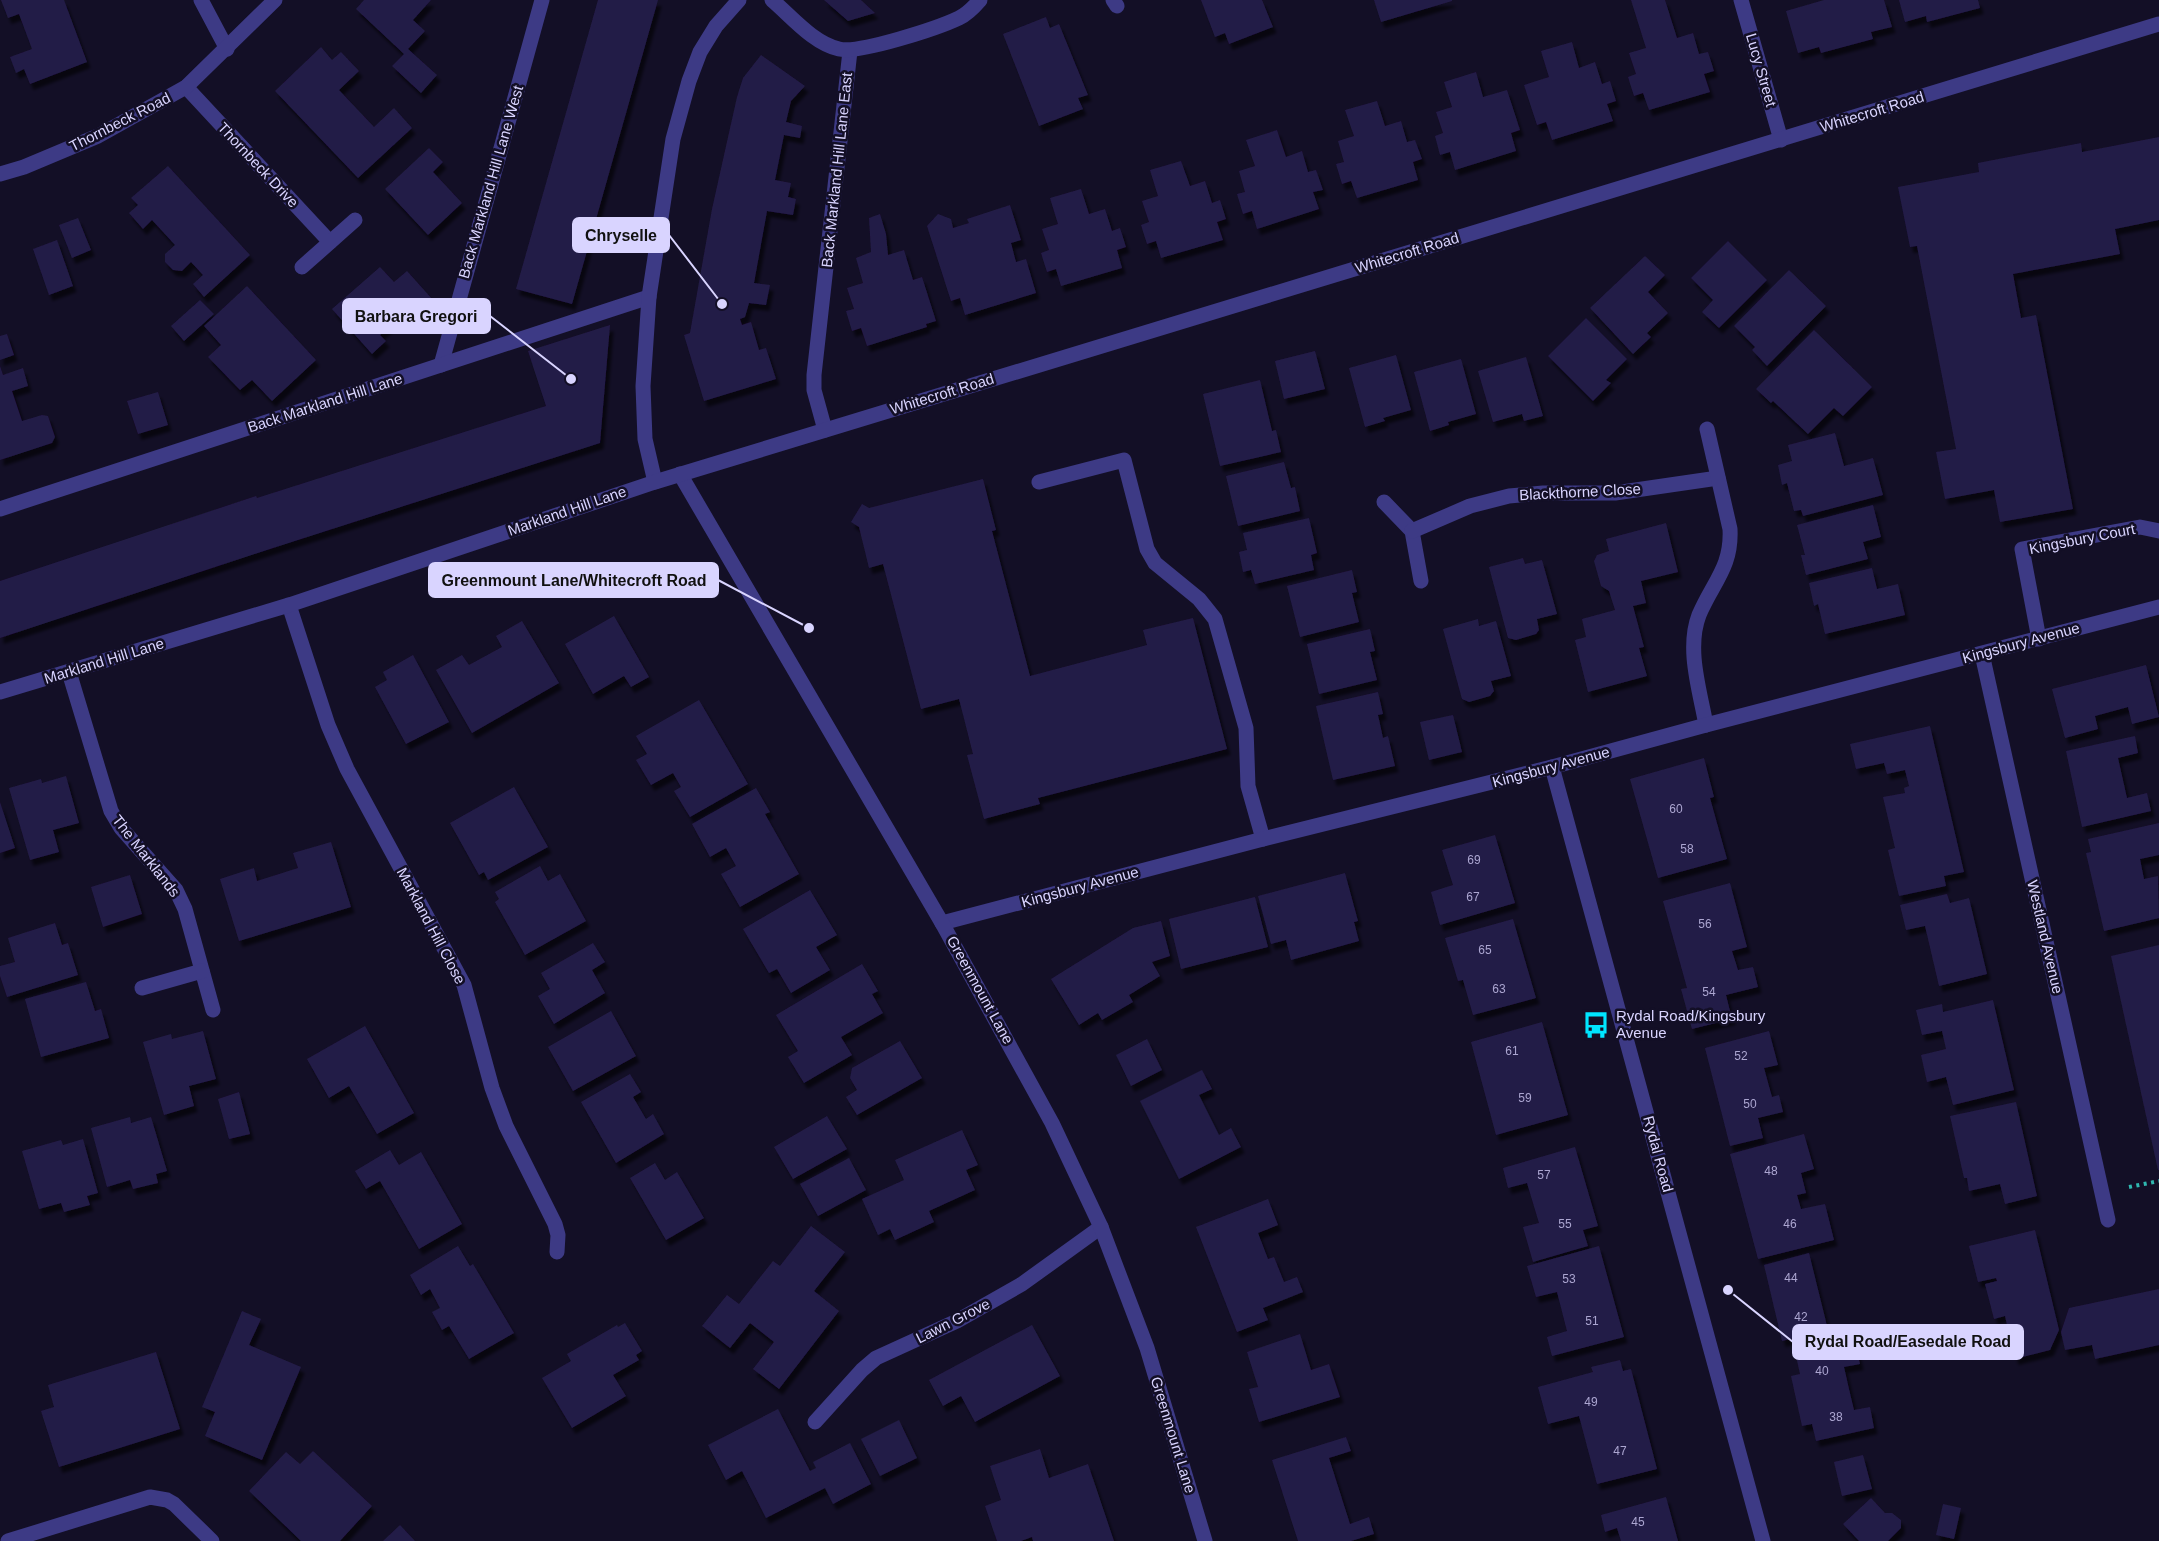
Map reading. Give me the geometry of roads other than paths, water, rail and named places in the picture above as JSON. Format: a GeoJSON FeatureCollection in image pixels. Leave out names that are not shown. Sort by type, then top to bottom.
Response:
{"type":"FeatureCollection","features":[{"type":"Feature","properties":{"kind":"street"},"geometry":{"type":"LineString","coordinates":[[201,0],[227,49]]}},
{"type":"Feature","properties":{"kind":"street","name":"Thornbeck Road"},"geometry":{"type":"LineString","coordinates":[[0,174],[24,167],[98,136],[186,87],[275,0]]}},
{"type":"Feature","properties":{"kind":"street","name":"Back Markland Hill Lane West"},"geometry":{"type":"LineString","coordinates":[[441,365],[542,0]]}},
{"type":"Feature","properties":{"kind":"street"},"geometry":{"type":"LineString","coordinates":[[655,482],[645,439],[643,414],[649,297],[673,139],[689,81],[705,43],[716,26],[739,0]]}},
{"type":"Feature","properties":{"kind":"street"},"geometry":{"type":"LineString","coordinates":[[772,0],[809,33],[827,45],[850,51]]}},
{"type":"Feature","properties":{"kind":"street","name":"Back Markland Hill Lane East"},"geometry":{"type":"LineString","coordinates":[[825,429],[814,390],[814,375],[850,51],[871,47],[961,18],[980,0]]}},
{"type":"Feature","properties":{"kind":"street","name":"Lucy Street"},"geometry":{"type":"LineString","coordinates":[[1741,0],[1781,140]]}},
{"type":"Feature","properties":{"kind":"street","name":"Whitecroft Road"},"geometry":{"type":"LineString","coordinates":[[655,482],[2159,24]]}},
{"type":"Feature","properties":{"kind":"street","name":"Thornbeck Drive"},"geometry":{"type":"LineString","coordinates":[[186,87],[330,242]]}},
{"type":"Feature","properties":{"kind":"street"},"geometry":{"type":"LineString","coordinates":[[302,267],[355,220]]}},
{"type":"Feature","properties":{"kind":"street","name":"Back Markland Hill Lane"},"geometry":{"type":"LineString","coordinates":[[0,509],[649,297]]}},
{"type":"Feature","properties":{"kind":"street"},"geometry":{"type":"LineString","coordinates":[[1706,724],[1696,664],[1695,634],[1699,616],[1728,560],[1730,544],[1730,529],[1707,429]]}},
{"type":"Feature","properties":{"kind":"street"},"geometry":{"type":"LineString","coordinates":[[1039,482],[1124,460],[1147,549],[1155,563],[1199,599],[1215,619],[1246,728],[1248,786],[1263,839]]}},
{"type":"Feature","properties":{"kind":"street","name":"Greenmount Lane"},"geometry":{"type":"LineString","coordinates":[[680,474],[942,922],[1052,1123],[1101,1227],[1147,1348],[1205,1541]]}},
{"type":"Feature","properties":{"kind":"street","name":"Blackthorne Close"},"geometry":{"type":"LineString","coordinates":[[1412,531],[1470,506],[1509,496],[1543,493],[1616,493],[1718,478]]}},
{"type":"Feature","properties":{"kind":"street","name":"Markland Hill Lane"},"geometry":{"type":"LineString","coordinates":[[0,692],[289,605],[655,482]]}},
{"type":"Feature","properties":{"kind":"street"},"geometry":{"type":"LineString","coordinates":[[1384,502],[1412,531],[1421,581]]}},
{"type":"Feature","properties":{"kind":"street","name":"Kingsbury Court"},"geometry":{"type":"LineString","coordinates":[[2039,639],[2022,549],[2140,527],[2159,531]]}},
{"type":"Feature","properties":{"kind":"street","name":"Markland Hill Close"},"geometry":{"type":"LineString","coordinates":[[289,605],[328,724],[347,769],[464,985],[492,1088],[506,1126],[555,1224],[558,1235],[557,1252]]}},
{"type":"Feature","properties":{"kind":"street","name":"Kingsbury Avenue"},"geometry":{"type":"LineString","coordinates":[[942,922],[1552,767],[1706,724],[2159,607]]}},
{"type":"Feature","properties":{"kind":"street","name":"Westland Avenue"},"geometry":{"type":"LineString","coordinates":[[1982,654],[2108,1220]]}},
{"type":"Feature","properties":{"kind":"street","name":"The Marklands"},"geometry":{"type":"LineString","coordinates":[[69,672],[111,811],[121,828],[176,890],[185,909],[213,1010]]}},
{"type":"Feature","properties":{"kind":"street","name":"Rydal Road"},"geometry":{"type":"LineString","coordinates":[[1552,767],[1763,1541]]}},
{"type":"Feature","properties":{"kind":"street"},"geometry":{"type":"LineString","coordinates":[[142,988],[202,971]]}},
{"type":"Feature","properties":{"kind":"street","name":"Lawn Grove"},"geometry":{"type":"LineString","coordinates":[[815,1422],[862,1370],[876,1358],[957,1321],[1022,1284],[1101,1227]]}},
{"type":"Feature","properties":{"kind":"street"},"geometry":{"type":"LineString","coordinates":[[8,1541],[150,1497],[167,1500],[174,1504],[212,1541]]}},
{"type":"Feature","properties":{"kind":"place","name":"Chryselle"},"geometry":{"type":"Point","coordinates":[722,304]}},
{"type":"Feature","properties":{"kind":"place","name":"Barbara Gregori"},"geometry":{"type":"Point","coordinates":[571,379]}},
{"type":"Feature","properties":{"kind":"place","name":"Greenmount Lane/Whitecroft Road"},"geometry":{"type":"Point","coordinates":[809,628]}},
{"type":"Feature","properties":{"kind":"place","name":"Rydal Road/Kingsbury Avenue"},"geometry":{"type":"Point","coordinates":[1596,1025]}},
{"type":"Feature","properties":{"kind":"place","name":"Rydal Road/Easedale Road"},"geometry":{"type":"Point","coordinates":[1728,1290]}}]}
